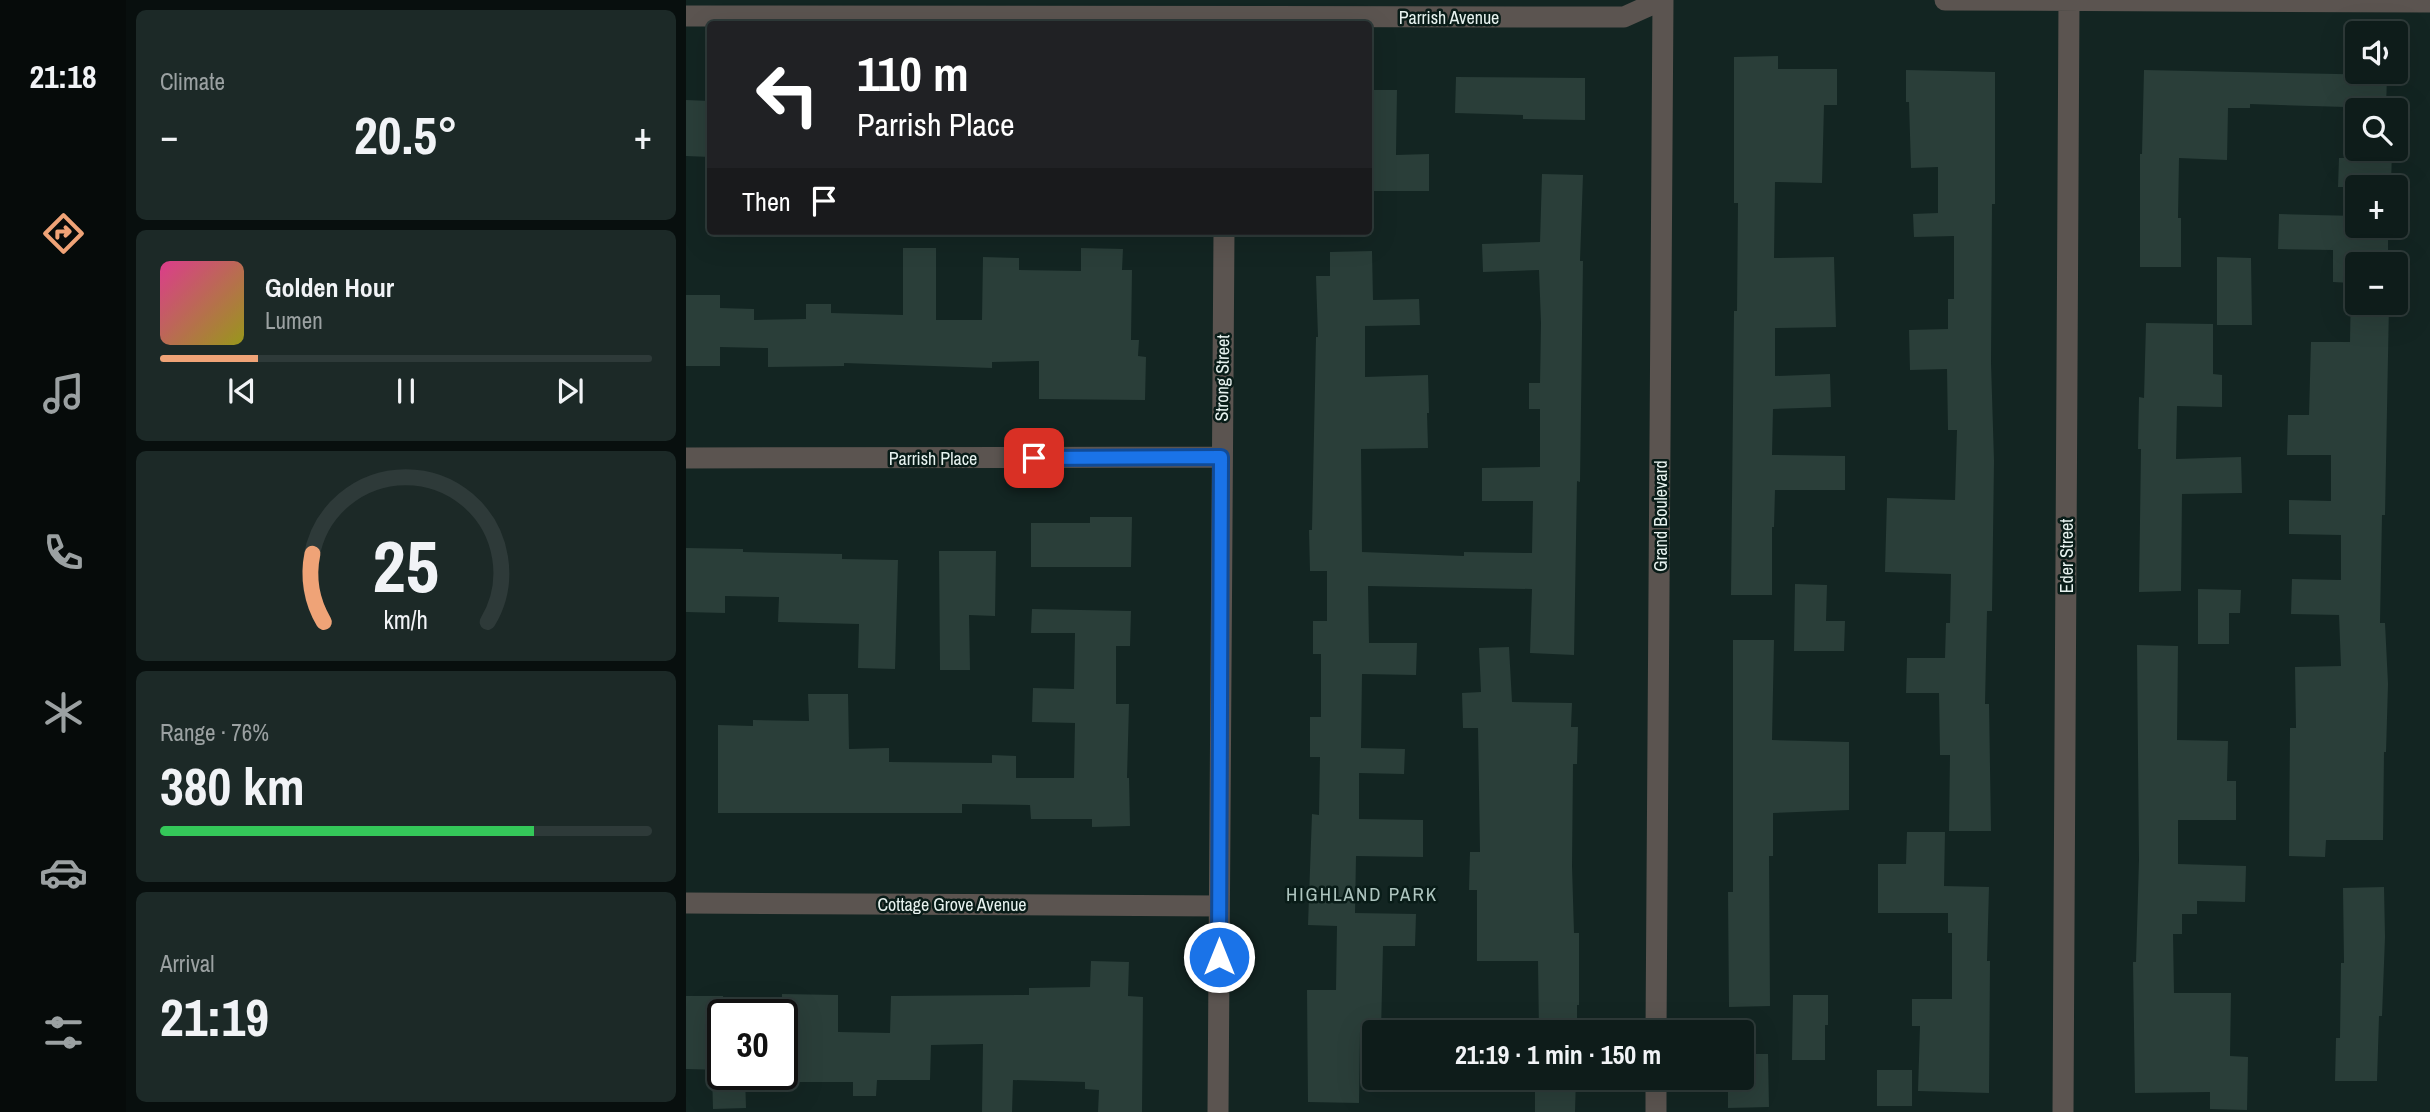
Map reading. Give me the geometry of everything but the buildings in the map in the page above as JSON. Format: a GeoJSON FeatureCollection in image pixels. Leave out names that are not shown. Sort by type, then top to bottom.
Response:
{"type":"FeatureCollection","features":[{"type":"Feature","properties":{"kind":"street","name":"Parrish Avenue"},"geometry":{"type":"LineString","coordinates":[[686,16],[1227,14],[1625,17],[1662,0]]}},
{"type":"Feature","properties":{"kind":"street","name":"Grand Boulevard"},"geometry":{"type":"LineString","coordinates":[[1656,1020],[1662,0]]}},
{"type":"Feature","properties":{"kind":"street"},"geometry":{"type":"LineString","coordinates":[[1945,0],[2430,2]]}},
{"type":"Feature","properties":{"kind":"street","name":"Eder Street"},"geometry":{"type":"LineString","coordinates":[[2063,1112],[2070,0]]}},
{"type":"Feature","properties":{"kind":"street","name":"Strong Street"},"geometry":{"type":"LineString","coordinates":[[1217,1112],[1224,235]]}},
{"type":"Feature","properties":{"kind":"street","name":"Parrish Place"},"geometry":{"type":"LineString","coordinates":[[686,458],[1221,457]]}},
{"type":"Feature","properties":{"kind":"street","name":"Cottage Grove Avenue"},"geometry":{"type":"LineString","coordinates":[[686,903],[1219,906]]}},
{"type":"Feature","properties":{"kind":"street"},"geometry":{"type":"LineString","coordinates":[[1656,1090],[1656,1112]]}},
{"type":"Feature","properties":{"kind":"district","name":"HIGHLAND PARK"},"geometry":{"type":"Point","coordinates":[1362,894]}},
{"type":"Feature","properties":{"kind":"route"},"geometry":{"type":"LineString","coordinates":[[1034,458],[1221,457],[1219,957]]}}]}
